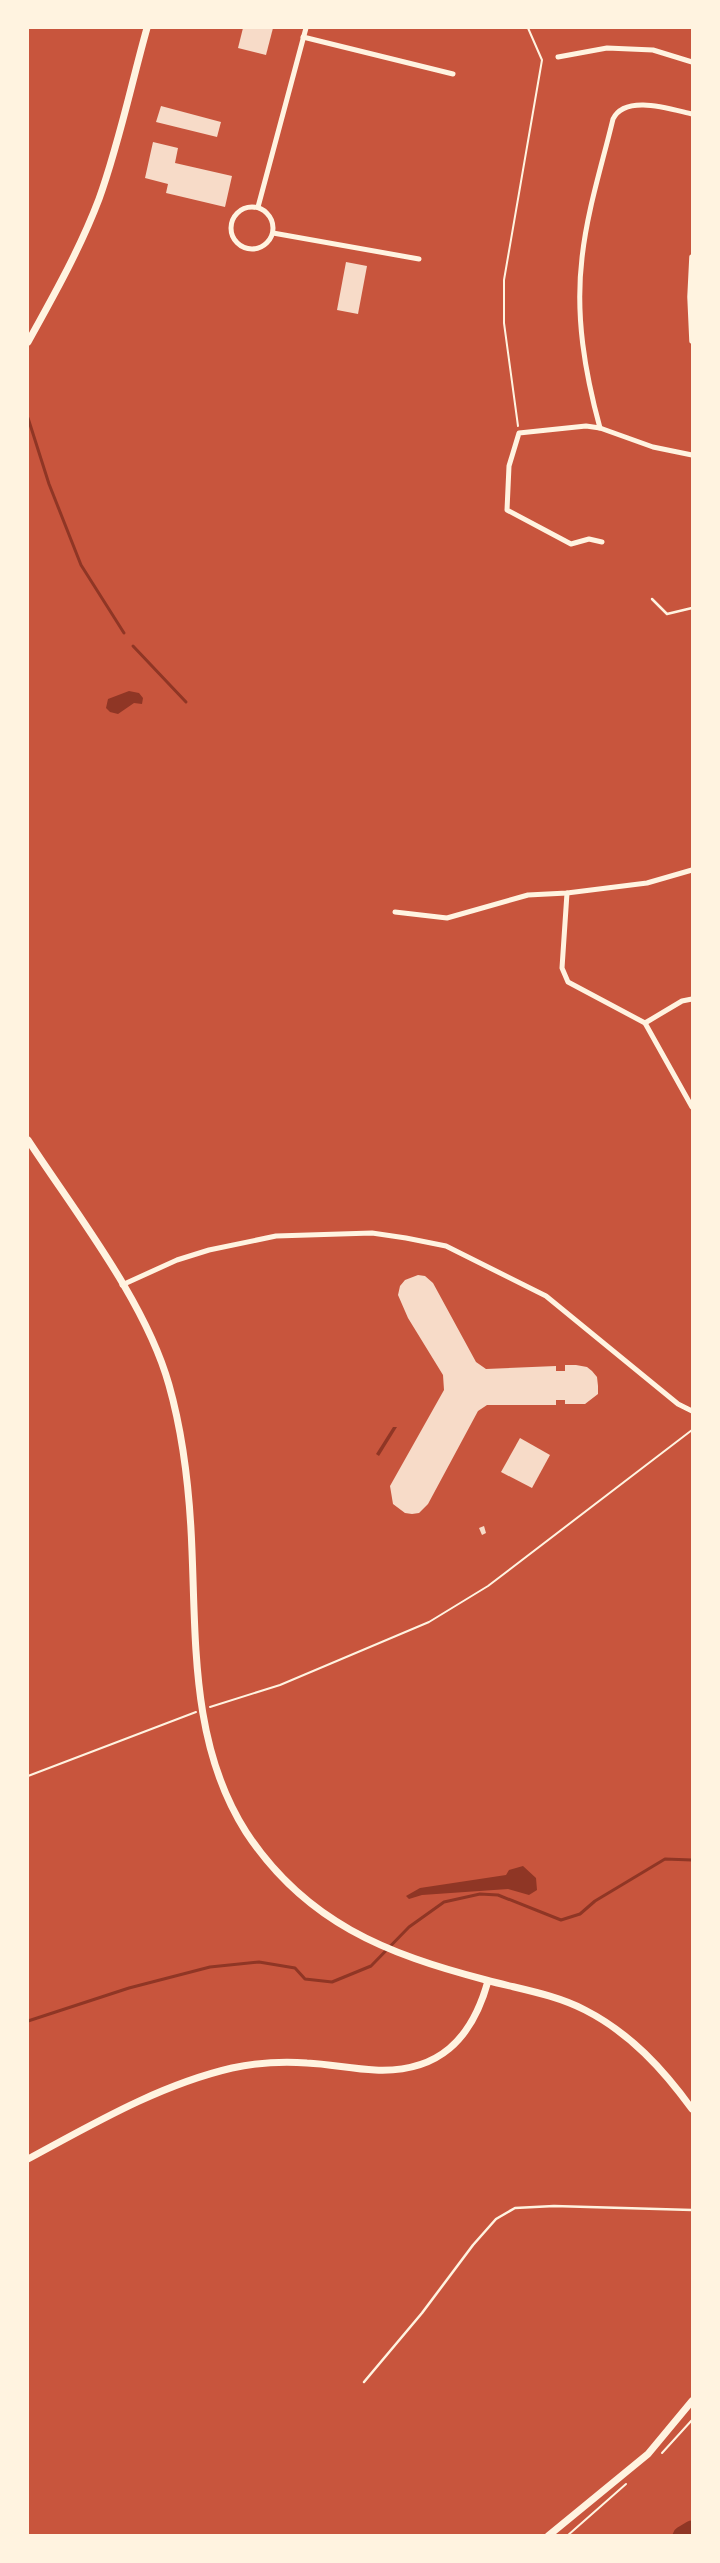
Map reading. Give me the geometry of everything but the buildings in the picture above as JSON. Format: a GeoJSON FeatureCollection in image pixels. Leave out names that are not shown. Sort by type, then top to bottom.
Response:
{"type":"FeatureCollection","features":[{"type":"Feature","properties":{"kind":"main road"},"geometry":{"type":"LineString","coordinates":[[28,342],[65,274],[99,198],[113,155],[147,28]]}},
{"type":"Feature","properties":{"kind":"main road"},"geometry":{"type":"LineString","coordinates":[[28,1140],[76,1211],[122,1285],[150,1335],[169,1384],[180,1435],[188,1493],[197,1674],[203,1722],[212,1756],[224,1789],[245,1830],[267,1860],[290,1886],[318,1910],[353,1933],[428,1964],[488,1981],[553,1996],[583,2009],[622,2033],[660,2068],[692,2109]]}},
{"type":"Feature","properties":{"kind":"main road"},"geometry":{"type":"LineString","coordinates":[[28,2159],[116,2112],[167,2089],[233,2068],[285,2062],[378,2070],[416,2066],[439,2057],[457,2044],[472,2024],[488,1981]]}},
{"type":"Feature","properties":{"kind":"main road"},"geometry":{"type":"LineString","coordinates":[[548,2536],[648,2454],[692,2401]]}},
{"type":"Feature","properties":{"kind":"street"},"geometry":{"type":"LineString","coordinates":[[258,207],[306,28]]}},
{"type":"Feature","properties":{"kind":"street"},"geometry":{"type":"LineString","coordinates":[[303,37],[453,74]]}},
{"type":"Feature","properties":{"kind":"street"},"geometry":{"type":"LineString","coordinates":[[558,57],[607,48],[653,50],[692,62]]}},
{"type":"Feature","properties":{"kind":"street"},"geometry":{"type":"LineString","coordinates":[[600,428],[584,359],[580,283],[585,236],[613,119],[617,112],[633,104],[692,114]]}},
{"type":"Feature","properties":{"kind":"street"},"geometry":{"type":"LineString","coordinates":[[258,207],[269,215],[273,221],[273,233],[269,241],[258,248],[245,248],[235,240],[231,231],[233,218],[243,208],[258,207]]}},
{"type":"Feature","properties":{"kind":"street"},"geometry":{"type":"LineString","coordinates":[[273,233],[419,259]]}},
{"type":"Feature","properties":{"kind":"street"},"geometry":{"type":"LineString","coordinates":[[692,257],[690,298],[692,340]]}},
{"type":"Feature","properties":{"kind":"street"},"geometry":{"type":"LineString","coordinates":[[602,542],[589,539],[571,544],[507,510],[509,466],[519,433],[568,426],[600,428],[653,447],[692,455]]}},
{"type":"Feature","properties":{"kind":"street"},"geometry":{"type":"LineString","coordinates":[[395,912],[447,918],[528,895],[567,894],[647,882],[692,870]]}},
{"type":"Feature","properties":{"kind":"street"},"geometry":{"type":"LineString","coordinates":[[567,894],[562,968],[568,982],[645,1023],[692,1107]]}},
{"type":"Feature","properties":{"kind":"street"},"geometry":{"type":"LineString","coordinates":[[645,1023],[682,1001],[692,999]]}},
{"type":"Feature","properties":{"kind":"street"},"geometry":{"type":"LineString","coordinates":[[122,1285],[177,1260],[201,1252],[276,1236],[372,1233],[446,1246],[546,1296],[678,1404],[692,1411]]}},
{"type":"Feature","properties":{"kind":"lane"},"geometry":{"type":"LineString","coordinates":[[652,599],[668,614],[692,608]]}},
{"type":"Feature","properties":{"kind":"lane"},"geometry":{"type":"LineString","coordinates":[[364,2382],[422,2313],[472,2246],[496,2219],[515,2208],[554,2206],[692,2210]]}},
{"type":"Feature","properties":{"kind":"path"},"geometry":{"type":"LineString","coordinates":[[519,433],[504,324],[504,280],[542,60],[528,28]]}},
{"type":"Feature","properties":{"kind":"path"},"geometry":{"type":"LineString","coordinates":[[242,1696],[280,1685],[429,1622],[488,1586],[692,1430]]}},
{"type":"Feature","properties":{"kind":"path"},"geometry":{"type":"LineString","coordinates":[[28,1776],[170,1720]]}},
{"type":"Feature","properties":{"kind":"shaded area"},"geometry":{"type":"Polygon","coordinates":[[[129,691],[139,693],[143,698],[142,704],[134,703],[118,714],[110,712],[106,708],[108,699],[129,691]]]}},
{"type":"Feature","properties":{"kind":"shaded area"},"geometry":{"type":"Polygon","coordinates":[[[393,1427],[397,1427],[379,1456],[376,1454],[393,1427]]]}},
{"type":"Feature","properties":{"kind":"shaded area"},"geometry":{"type":"Polygon","coordinates":[[[523,1866],[536,1878],[537,1890],[529,1895],[508,1889],[422,1895],[409,1899],[406,1896],[420,1888],[506,1875],[509,1870],[523,1866]]]}},
{"type":"Feature","properties":{"kind":"waterway"},"geometry":{"type":"LineString","coordinates":[[28,418],[49,484],[81,565],[124,633]]}},
{"type":"Feature","properties":{"kind":"waterway"},"geometry":{"type":"LineString","coordinates":[[133,646],[186,702]]}},
{"type":"Feature","properties":{"kind":"waterway"},"geometry":{"type":"LineString","coordinates":[[28,2021],[129,1988],[210,1967],[259,1962],[295,1968],[305,1979],[332,1982],[371,1966],[409,1927],[444,1902],[480,1894],[498,1895],[561,1920],[580,1914],[595,1901],[665,1859],[692,1860]]}},
{"type":"Feature","properties":{"kind":"waterway"},"geometry":{"type":"LineString","coordinates":[[682,2536],[692,2530]]}}]}
